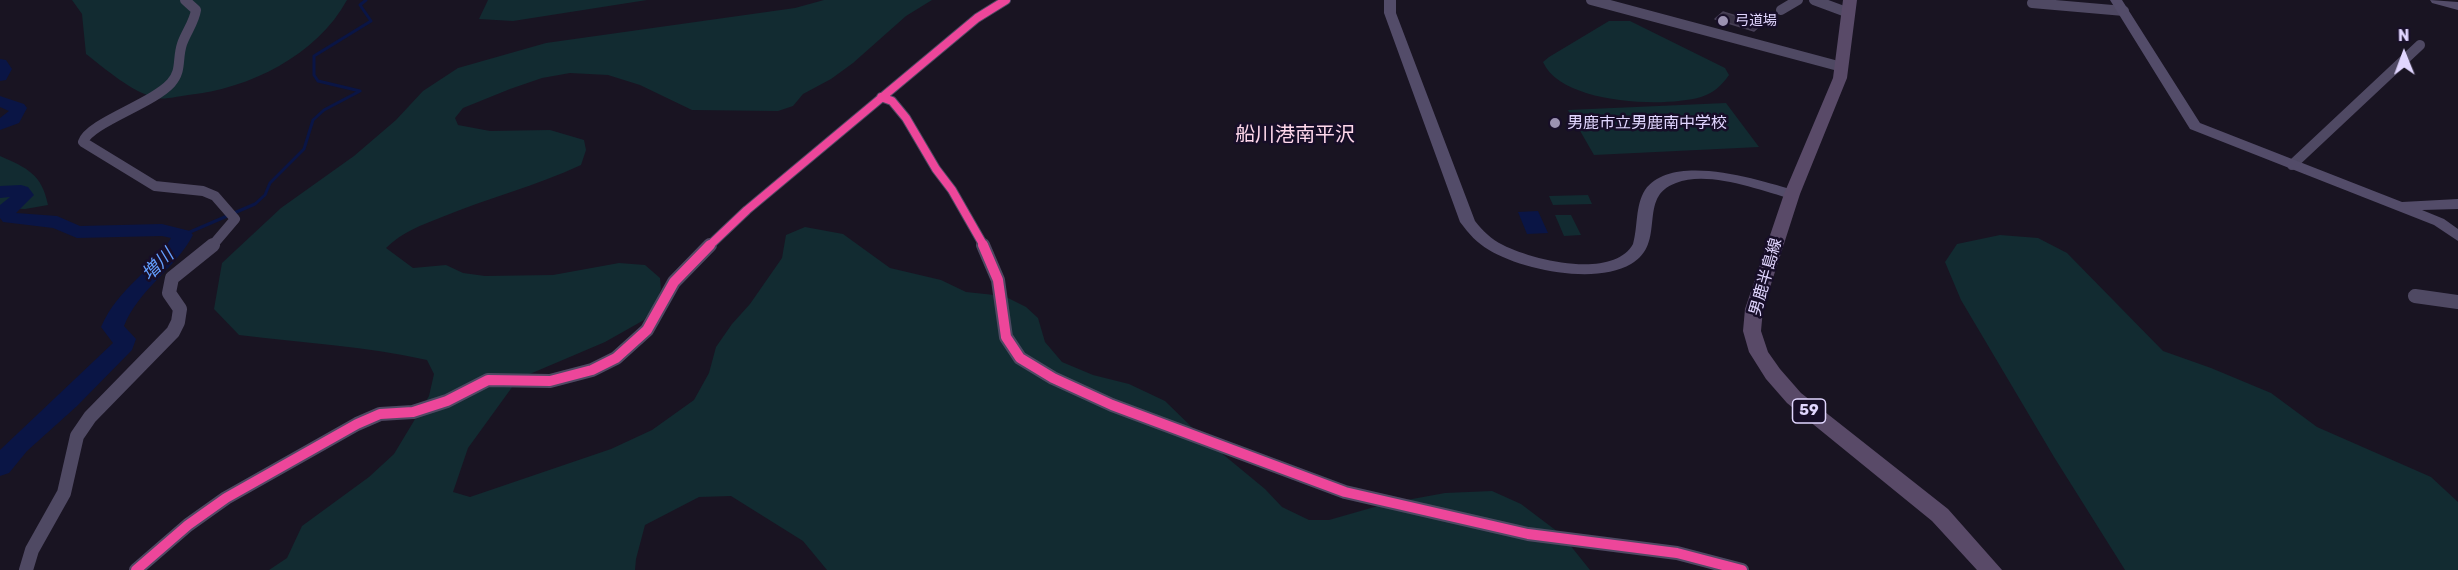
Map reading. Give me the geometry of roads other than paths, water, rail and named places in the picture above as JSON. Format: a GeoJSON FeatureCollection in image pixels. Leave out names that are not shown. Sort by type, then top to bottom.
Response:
{"type":"FeatureCollection","features":[{"type":"Feature","properties":{"kind":"main road","name":"男鹿半島線"},"geometry":{"type":"LineString","coordinates":[[1849,6],[1840,78],[1792,194],[1754,309],[1752,331],[1760,352],[1773,374],[1794,398],[1940,515],[1991,570]]}},
{"type":"Feature","properties":{"kind":"street"},"geometry":{"type":"LineString","coordinates":[[26,570],[32,550],[64,493],[71,471],[72,451],[77,436],[90,417],[173,332],[178,322],[180,309],[169,293],[172,278],[217,242],[235,219],[215,196],[203,192],[155,186],[83,142],[92,130],[152,98],[177,76],[182,64],[181,46],[194,24],[196,10],[185,0]]}},
{"type":"Feature","properties":{"kind":"street"},"geometry":{"type":"LineString","coordinates":[[136,570],[188,525],[226,498],[300,459],[357,424],[380,414],[421,410],[447,401],[488,380],[550,381],[591,370],[616,358],[647,330],[674,282],[747,210],[977,18],[1006,0]]}},
{"type":"Feature","properties":{"kind":"street"},"geometry":{"type":"LineString","coordinates":[[1390,0],[1390,13],[1468,222],[1483,239],[1508,254],[1532,263],[1582,269],[1616,264],[1637,252],[1644,239],[1650,193],[1659,184],[1681,176],[1710,175],[1792,194]]}},
{"type":"Feature","properties":{"kind":"street"},"geometry":{"type":"LineString","coordinates":[[1591,0],[1842,67]]}},
{"type":"Feature","properties":{"kind":"street"},"geometry":{"type":"LineString","coordinates":[[1781,10],[1798,0]]}},
{"type":"Feature","properties":{"kind":"street"},"geometry":{"type":"LineString","coordinates":[[1814,0],[1849,6]]}},
{"type":"Feature","properties":{"kind":"street"},"geometry":{"type":"LineString","coordinates":[[2116,0],[2195,126],[2439,222],[2458,236]]}},
{"type":"Feature","properties":{"kind":"street"},"geometry":{"type":"LineString","coordinates":[[2436,0],[2458,6]]}},
{"type":"Feature","properties":{"kind":"street"},"geometry":{"type":"LineString","coordinates":[[2032,3],[2124,11]]}},
{"type":"Feature","properties":{"kind":"street"},"geometry":{"type":"LineString","coordinates":[[2292,165],[2420,45]]}},
{"type":"Feature","properties":{"kind":"street"},"geometry":{"type":"LineString","coordinates":[[881,97],[892,101],[906,118],[936,169],[952,190],[985,249],[998,280],[1006,337],[1020,358],[1053,378],[1112,405],[1345,492],[1528,534],[1677,554],[1742,570]]}},
{"type":"Feature","properties":{"kind":"street"},"geometry":{"type":"LineString","coordinates":[[2398,206],[2458,204]]}},
{"type":"Feature","properties":{"kind":"street"},"geometry":{"type":"LineString","coordinates":[[2415,296],[2458,302]]}},
{"type":"Feature","properties":{"kind":"waterway"},"geometry":{"type":"LineString","coordinates":[[183,235],[255,204],[265,195],[270,183],[304,149],[313,120],[324,110],[360,91],[318,81],[314,75],[314,56],[371,21],[360,5],[366,0]]}},
{"type":"Feature","properties":{"kind":"waterway","name":"増川"},"geometry":{"type":"LineString","coordinates":[[0,64],[4,69],[0,76]]}},
{"type":"Feature","properties":{"kind":"waterway","name":"増川"},"geometry":{"type":"LineString","coordinates":[[0,101],[18,108],[15,117],[0,125]]}},
{"type":"Feature","properties":{"kind":"waterway","name":"増川"},"geometry":{"type":"LineString","coordinates":[[0,192],[21,191],[24,195],[5,211],[10,218],[57,222],[77,232],[162,230],[183,235],[167,259],[126,301],[118,313],[112,327],[125,339],[124,345],[69,400],[18,445],[0,467]]}},
{"type":"Feature","properties":{"kind":"place","name":"弓道場"},"geometry":{"type":"Point","coordinates":[1723,21]}},
{"type":"Feature","properties":{"kind":"place","name":"男鹿市立男鹿南中学校"},"geometry":{"type":"Point","coordinates":[1555,123]}},
{"type":"Feature","properties":{"kind":"district","name":"船川港南平沢"},"geometry":{"type":"Point","coordinates":[1295,135]}}]}
